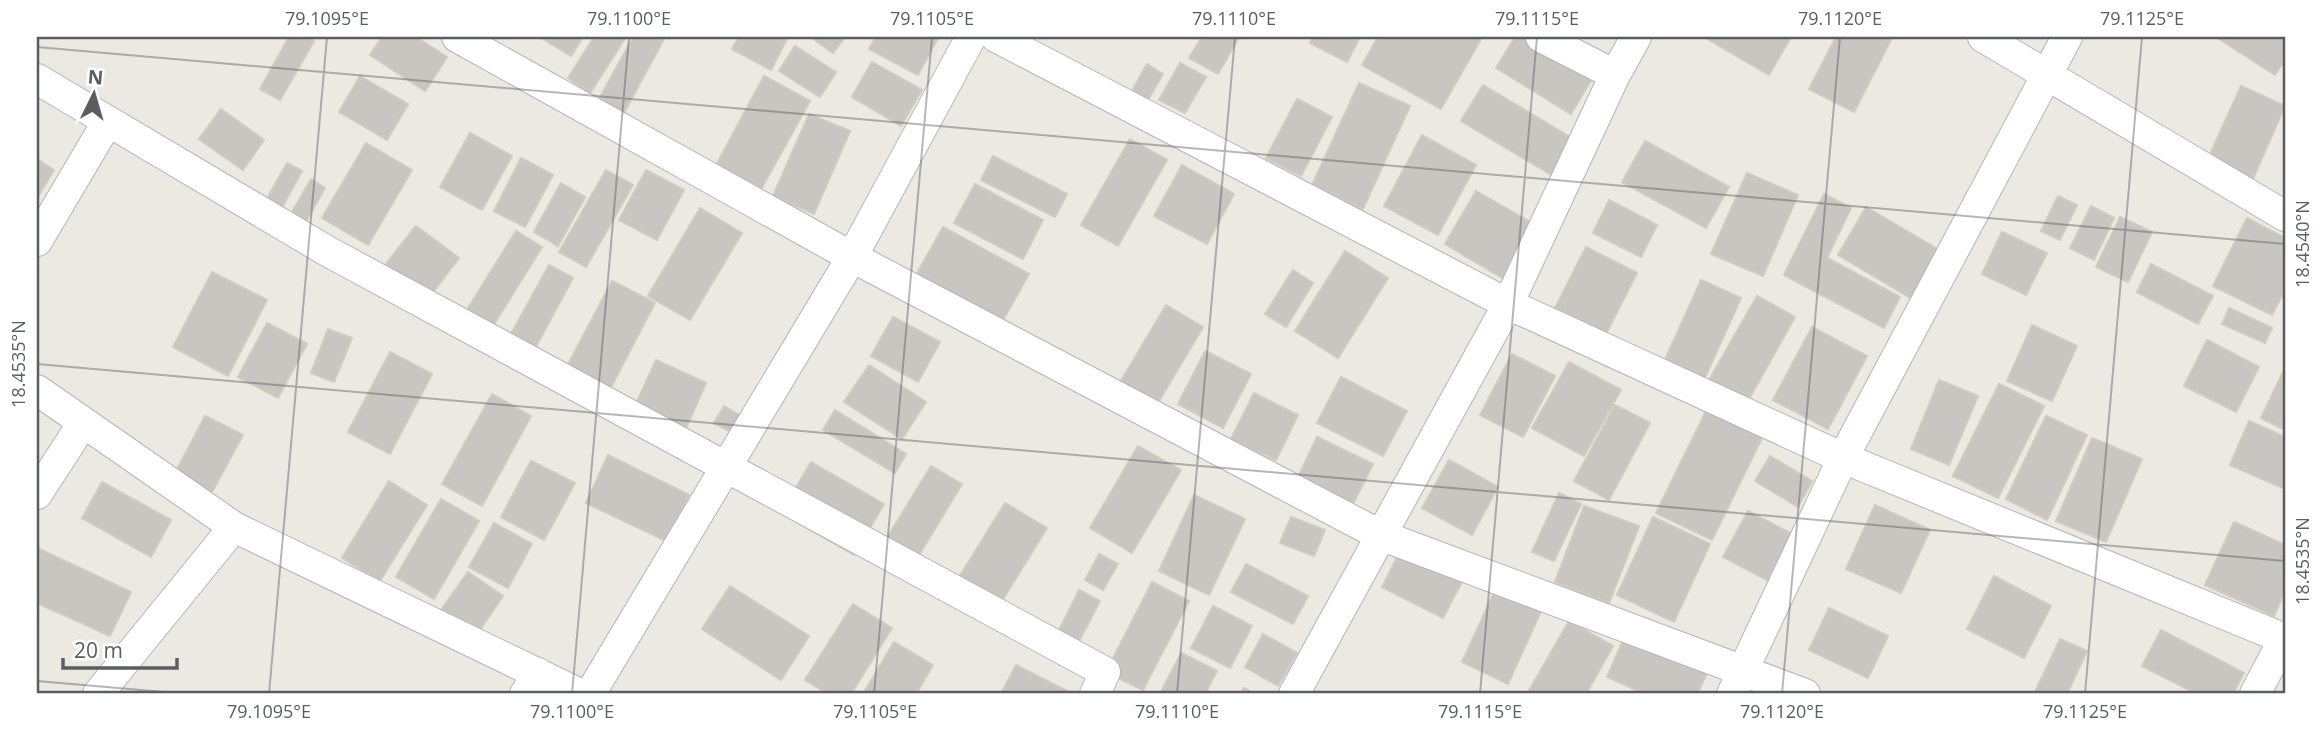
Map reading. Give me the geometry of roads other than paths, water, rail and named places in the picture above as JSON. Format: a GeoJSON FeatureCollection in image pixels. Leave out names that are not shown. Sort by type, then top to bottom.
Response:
{"type":"FeatureCollection","features":[{"type":"Feature","properties":{"kind":"street"},"geometry":{"type":"LineString","coordinates":[[457,37],[852,257],[1380,535],[1738,682],[1805,694]]}},
{"type":"Feature","properties":{"kind":"street"},"geometry":{"type":"LineString","coordinates":[[590,694],[852,257],[971,37]]}},
{"type":"Feature","properties":{"kind":"street"},"geometry":{"type":"LineString","coordinates":[[996,37],[1508,304],[1843,458],[2285,638],[2255,694]]}},
{"type":"Feature","properties":{"kind":"street"},"geometry":{"type":"LineString","coordinates":[[1541,37],[1615,75]]}},
{"type":"Feature","properties":{"kind":"street"},"geometry":{"type":"LineString","coordinates":[[1294,694],[1508,304],[1615,75],[1636,37]]}},
{"type":"Feature","properties":{"kind":"street"},"geometry":{"type":"LineString","coordinates":[[1983,37],[2285,216]]}},
{"type":"Feature","properties":{"kind":"street"},"geometry":{"type":"LineString","coordinates":[[1738,682],[1843,458],[2067,37]]}},
{"type":"Feature","properties":{"kind":"street"},"geometry":{"type":"LineString","coordinates":[[37,79],[327,251],[1105,672],[1095,694]]}},
{"type":"Feature","properties":{"kind":"street"},"geometry":{"type":"LineString","coordinates":[[37,241],[108,121]]}},
{"type":"Feature","properties":{"kind":"street"},"geometry":{"type":"LineString","coordinates":[[37,390],[234,527],[531,684],[580,694]]}},
{"type":"Feature","properties":{"kind":"street"},"geometry":{"type":"LineString","coordinates":[[37,495],[83,423]]}},
{"type":"Feature","properties":{"kind":"street"},"geometry":{"type":"LineString","coordinates":[[98,694],[234,527]]}}]}
